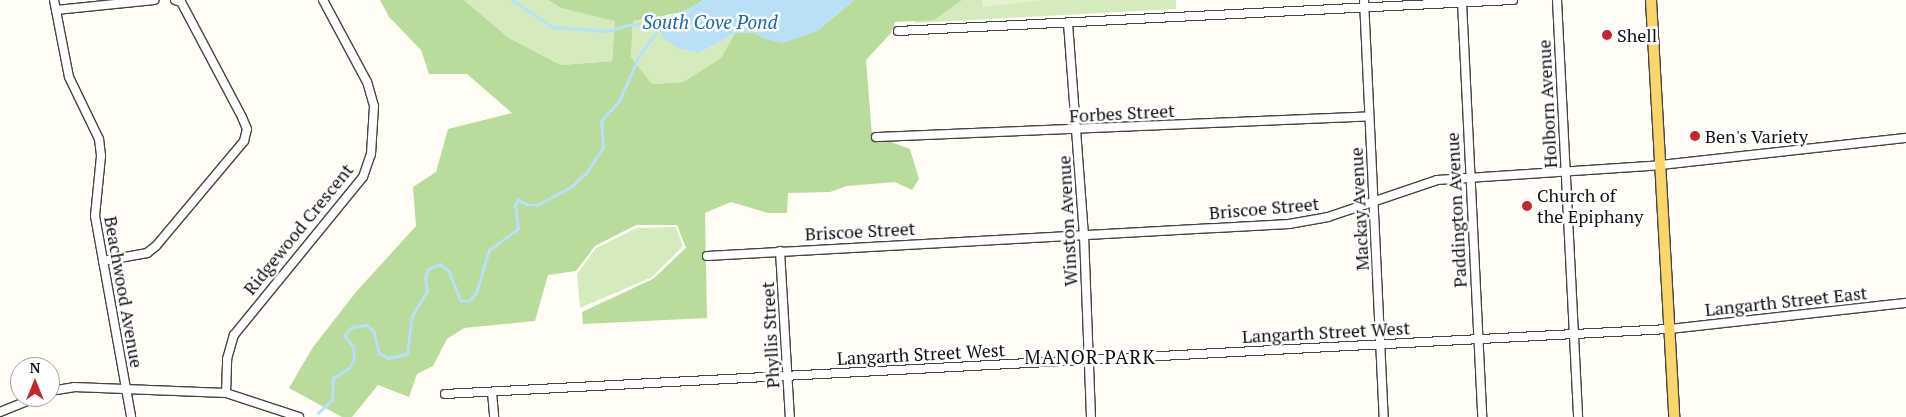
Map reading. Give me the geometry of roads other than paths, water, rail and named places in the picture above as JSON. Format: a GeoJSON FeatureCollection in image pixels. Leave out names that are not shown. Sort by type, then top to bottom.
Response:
{"type":"FeatureCollection","features":[{"type":"Feature","properties":{"kind":"main road"},"geometry":{"type":"LineString","coordinates":[[1652,0],[1674,417]]}},
{"type":"Feature","properties":{"kind":"street","name":"Beachwood Avenue"},"geometry":{"type":"LineString","coordinates":[[54,0],[70,77],[99,139],[101,156],[95,216],[131,417]]}},
{"type":"Feature","properties":{"kind":"street"},"geometry":{"type":"LineString","coordinates":[[56,10],[154,0]]}},
{"type":"Feature","properties":{"kind":"street"},"geometry":{"type":"LineString","coordinates":[[103,261],[147,253],[156,246],[244,141],[247,129],[242,117],[181,2],[175,0]]}},
{"type":"Feature","properties":{"kind":"street","name":"Ridgewood Crescent"},"geometry":{"type":"LineString","coordinates":[[226,393],[227,359],[234,335],[363,177],[371,154],[374,106],[367,82],[322,0]]}},
{"type":"Feature","properties":{"kind":"street"},"geometry":{"type":"LineString","coordinates":[[898,31],[1068,23],[1364,3],[1513,0]]}},
{"type":"Feature","properties":{"kind":"street","name":"Holborn Avenue"},"geometry":{"type":"LineString","coordinates":[[1558,0],[1578,417]]}},
{"type":"Feature","properties":{"kind":"street","name":"Paddington Avenue"},"geometry":{"type":"LineString","coordinates":[[1462,2],[1476,340],[1482,417]]}},
{"type":"Feature","properties":{"kind":"street","name":"Mackay Avenue"},"geometry":{"type":"LineString","coordinates":[[1364,3],[1384,417]]}},
{"type":"Feature","properties":{"kind":"street","name":"Winston Avenue"},"geometry":{"type":"LineString","coordinates":[[1068,23],[1084,235],[1091,417]]}},
{"type":"Feature","properties":{"kind":"street","name":"Forbes Street"},"geometry":{"type":"LineString","coordinates":[[876,137],[1076,130],[1370,116]]}},
{"type":"Feature","properties":{"kind":"street","name":"Briscoe Street"},"geometry":{"type":"LineString","coordinates":[[707,256],[1289,224],[1328,218],[1374,200],[1437,180],[1660,165],[1906,138]]}},
{"type":"Feature","properties":{"kind":"street","name":"Phyllis Street"},"geometry":{"type":"LineString","coordinates":[[780,251],[790,417]]}},
{"type":"Feature","properties":{"kind":"street","name":"Langarth Street East"},"geometry":{"type":"LineString","coordinates":[[1669,329],[1906,303]]}},
{"type":"Feature","properties":{"kind":"street","name":"Langarth Street West"},"geometry":{"type":"LineString","coordinates":[[445,394],[1669,329]]}},
{"type":"Feature","properties":{"kind":"street"},"geometry":{"type":"LineString","coordinates":[[60,389],[74,387],[125,388],[226,393],[299,417]]}},
{"type":"Feature","properties":{"kind":"street"},"geometry":{"type":"LineString","coordinates":[[492,392],[494,417]]}},
{"type":"Feature","properties":{"kind":"street"},"geometry":{"type":"LineString","coordinates":[[0,412],[12,407]]}},
{"type":"Feature","properties":{"kind":"water","name":"South Cove Pond"},"geometry":{"type":"Polygon","coordinates":[[[704,0],[854,0],[817,31],[783,43],[765,39],[756,33],[735,33],[699,53],[679,48],[663,38],[656,20],[683,12],[704,0]]]}},
{"type":"Feature","properties":{"kind":"waterway"},"geometry":{"type":"LineString","coordinates":[[512,0],[553,27],[607,31],[628,25],[656,23]]}},
{"type":"Feature","properties":{"kind":"waterway"},"geometry":{"type":"LineString","coordinates":[[318,413],[332,400],[333,378],[349,368],[354,359],[353,347],[344,336],[352,327],[367,325],[374,331],[379,353],[388,358],[407,354],[412,316],[427,291],[425,279],[428,269],[440,264],[449,271],[461,301],[469,301],[476,293],[489,250],[518,229],[515,205],[518,200],[529,205],[537,205],[572,186],[587,172],[603,147],[601,121],[619,101],[639,56],[658,30]]}},
{"type":"Feature","properties":{"kind":"place","name":"Shell"},"geometry":{"type":"Point","coordinates":[1607,35]}},
{"type":"Feature","properties":{"kind":"place","name":"Ben's Variety"},"geometry":{"type":"Point","coordinates":[1695,136]}},
{"type":"Feature","properties":{"kind":"place","name":"Church of the Epiphany"},"geometry":{"type":"Point","coordinates":[1527,206]}},
{"type":"Feature","properties":{"kind":"district","name":"MANOR PARK"},"geometry":{"type":"Point","coordinates":[1090,357]}}]}
